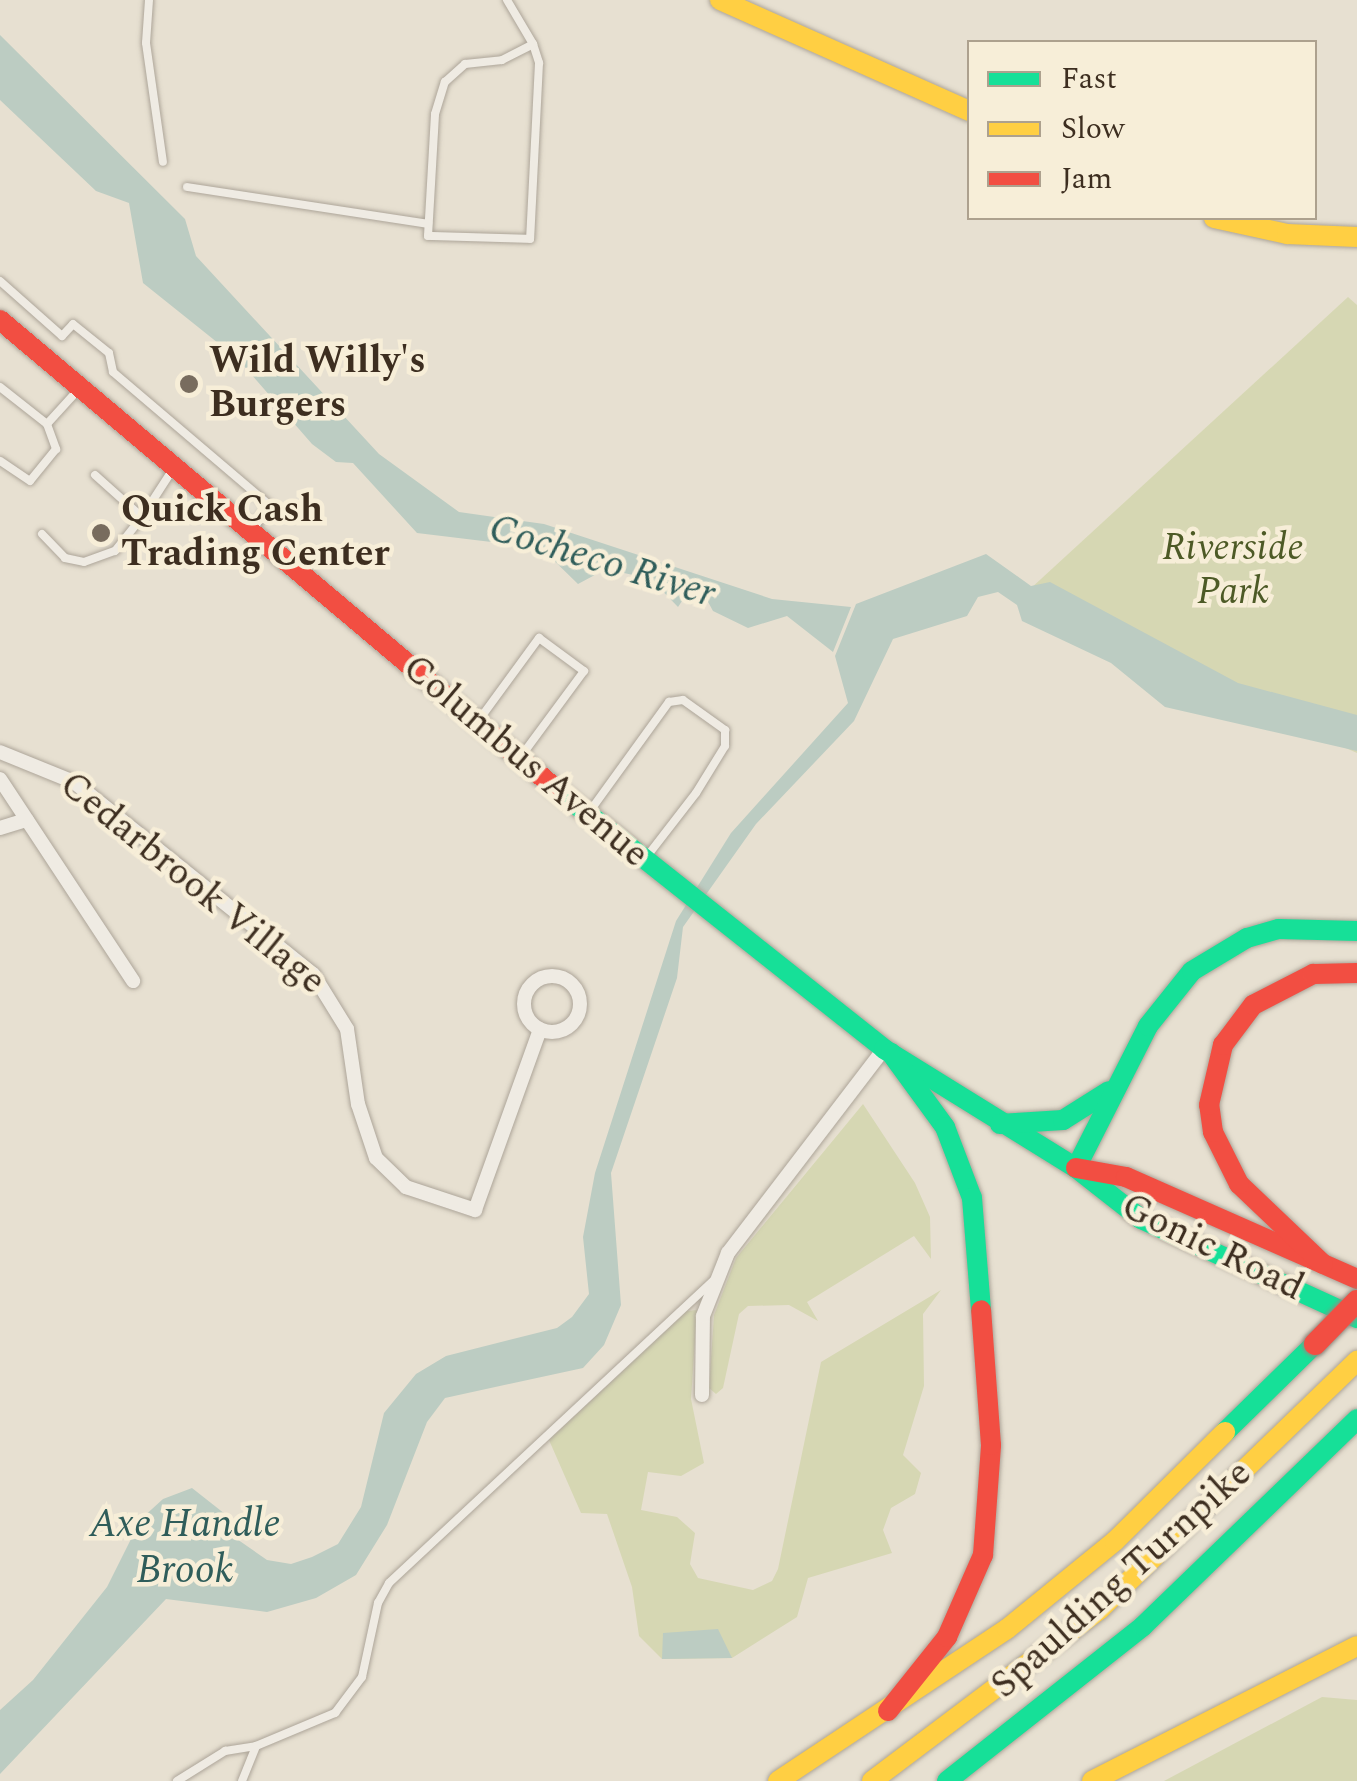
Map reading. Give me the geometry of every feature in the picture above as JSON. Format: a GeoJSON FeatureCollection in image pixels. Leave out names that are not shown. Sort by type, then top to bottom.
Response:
{"type":"FeatureCollection","features":[{"type":"Feature","properties":{"kind":"main road"},"geometry":{"type":"LineString","coordinates":[[720,0],[967,110]]}},
{"type":"Feature","properties":{"kind":"main road"},"geometry":{"type":"LineString","coordinates":[[1223,220],[1286,234],[1357,237]]}},
{"type":"Feature","properties":{"kind":"main road","name":"Columbus Avenue"},"geometry":{"type":"LineString","coordinates":[[0,320],[680,892],[888,1051],[1076,1168]]}},
{"type":"Feature","properties":{"kind":"main road"},"geometry":{"type":"LineString","coordinates":[[1076,1168],[1117,1085],[1170,994],[1218,952],[1280,929],[1357,931]]}},
{"type":"Feature","properties":{"kind":"main road"},"geometry":{"type":"LineString","coordinates":[[1323,1264],[1239,1184],[1222,1157],[1209,1105],[1223,1045],[1253,1005],[1313,974],[1357,973]]}},
{"type":"Feature","properties":{"kind":"main road"},"geometry":{"type":"LineString","coordinates":[[888,1051],[945,1128],[972,1198],[991,1446],[983,1555],[971,1592],[947,1637],[888,1711]]}},
{"type":"Feature","properties":{"kind":"main road"},"geometry":{"type":"LineString","coordinates":[[1000,1124],[1063,1120],[1117,1085]]}},
{"type":"Feature","properties":{"kind":"main road","name":"Gonic Road"},"geometry":{"type":"LineString","coordinates":[[1076,1168],[1126,1177],[1357,1279]]}},
{"type":"Feature","properties":{"kind":"main road","name":"Gonic Road"},"geometry":{"type":"LineString","coordinates":[[1076,1168],[1141,1219],[1357,1318]]}},
{"type":"Feature","properties":{"kind":"main road"},"geometry":{"type":"LineString","coordinates":[[778,1781],[1006,1629],[1115,1542],[1357,1301]]}},
{"type":"Feature","properties":{"kind":"main road","name":"Spaulding Turnpike"},"geometry":{"type":"LineString","coordinates":[[872,1781],[1098,1610],[1356,1361]]}},
{"type":"Feature","properties":{"kind":"main road","name":"Spaulding Turnpike"},"geometry":{"type":"LineString","coordinates":[[947,1781],[1143,1626],[1357,1418]]}},
{"type":"Feature","properties":{"kind":"main road"},"geometry":{"type":"LineString","coordinates":[[1092,1781],[1357,1646]]}},
{"type":"Feature","properties":{"kind":"street","name":"Cedarbrook Village"},"geometry":{"type":"LineString","coordinates":[[0,752],[74,782],[314,974],[347,1029],[358,1104],[376,1158],[406,1187],[474,1210],[540,1029]]}},
{"type":"Feature","properties":{"kind":"street"},"geometry":{"type":"LineString","coordinates":[[0,779],[133,981]]}},
{"type":"Feature","properties":{"kind":"street"},"geometry":{"type":"LineString","coordinates":[[0,828],[27,820]]}},
{"type":"Feature","properties":{"kind":"street"},"geometry":{"type":"LineString","coordinates":[[544,977],[562,978],[576,989],[577,1014],[558,1031],[540,1029],[527,1016],[528,988],[544,977]]}},
{"type":"Feature","properties":{"kind":"street"},"geometry":{"type":"LineString","coordinates":[[702,1395],[703,1316],[716,1278],[747,1225],[888,1051]]}},
{"type":"Feature","properties":{"kind":"lane"},"geometry":{"type":"LineString","coordinates":[[150,0],[146,44],[163,162]]}},
{"type":"Feature","properties":{"kind":"lane"},"geometry":{"type":"LineString","coordinates":[[506,0],[533,44],[539,85],[530,239],[428,236],[435,114],[445,82],[464,64],[502,60],[533,44]]}},
{"type":"Feature","properties":{"kind":"lane"},"geometry":{"type":"LineString","coordinates":[[187,187],[428,224]]}},
{"type":"Feature","properties":{"kind":"lane"},"geometry":{"type":"LineString","coordinates":[[0,281],[62,336],[73,324],[109,353],[113,372],[269,505],[254,530]]}},
{"type":"Feature","properties":{"kind":"lane"},"geometry":{"type":"LineString","coordinates":[[0,387],[47,424],[56,448],[38,476],[23,480],[0,461]]}},
{"type":"Feature","properties":{"kind":"lane"},"geometry":{"type":"LineString","coordinates":[[47,424],[80,388]]}},
{"type":"Feature","properties":{"kind":"lane"},"geometry":{"type":"LineString","coordinates":[[42,534],[66,558],[84,562],[115,551],[176,466]]}},
{"type":"Feature","properties":{"kind":"lane"},"geometry":{"type":"LineString","coordinates":[[95,475],[142,517]]}},
{"type":"Feature","properties":{"kind":"lane"},"geometry":{"type":"LineString","coordinates":[[477,722],[540,638],[584,672],[520,759]]}},
{"type":"Feature","properties":{"kind":"lane"},"geometry":{"type":"LineString","coordinates":[[587,816],[668,702],[683,700],[726,730],[725,746],[696,793],[642,862]]}},
{"type":"Feature","properties":{"kind":"lane"},"geometry":{"type":"LineString","coordinates":[[177,1781],[225,1750],[256,1746],[335,1712],[362,1677],[378,1603],[389,1583],[716,1278]]}},
{"type":"Feature","properties":{"kind":"lane"},"geometry":{"type":"LineString","coordinates":[[242,1781],[256,1746]]}},
{"type":"Feature","properties":{"kind":"green space","name":"Riverside Park"},"geometry":{"type":"Polygon","coordinates":[[[1348,297],[1357,305],[1357,753],[1017,601],[1348,297]]]}},
{"type":"Feature","properties":{"kind":"green space"},"geometry":{"type":"Polygon","coordinates":[[[863,1104],[915,1183],[930,1217],[931,1259],[914,1236],[807,1302],[818,1321],[789,1305],[748,1306],[739,1314],[723,1388],[716,1394],[709,1388],[714,1315],[736,1258],[863,1104]]]}},
{"type":"Feature","properties":{"kind":"green space"},"geometry":{"type":"Polygon","coordinates":[[[941,1290],[923,1314],[924,1386],[903,1455],[921,1473],[915,1494],[891,1508],[883,1530],[892,1553],[808,1578],[797,1617],[732,1658],[662,1659],[639,1636],[632,1587],[607,1514],[581,1513],[549,1440],[687,1311],[697,1310],[691,1399],[704,1463],[681,1476],[648,1472],[641,1510],[677,1517],[695,1533],[690,1564],[698,1578],[753,1590],[772,1581],[778,1569],[821,1362],[941,1290]]]}},
{"type":"Feature","properties":{"kind":"green space"},"geometry":{"type":"Polygon","coordinates":[[[1322,1697],[1357,1700],[1357,1781],[1164,1781],[1322,1697]]]}},
{"type":"Feature","properties":{"kind":"water","name":"Cocheco River"},"geometry":{"type":"Polygon","coordinates":[[[0,35],[185,219],[196,256],[379,454],[459,512],[544,524],[772,599],[851,607],[833,652],[787,616],[748,628],[713,611],[707,600],[686,595],[678,607],[651,579],[606,569],[578,584],[541,548],[417,533],[353,463],[336,462],[312,444],[238,359],[143,283],[129,203],[96,191],[0,100],[0,35]]]}},
{"type":"Feature","properties":{"kind":"water","name":"Axe Handle Brook"},"geometry":{"type":"Polygon","coordinates":[[[986,554],[1031,586],[1050,582],[1238,683],[1357,715],[1357,751],[1165,707],[1111,663],[1022,621],[1017,605],[998,592],[978,597],[967,616],[893,639],[854,721],[756,824],[683,927],[677,978],[611,1173],[621,1305],[604,1345],[583,1368],[445,1398],[427,1422],[387,1525],[356,1575],[316,1598],[267,1612],[166,1599],[0,1774],[0,1710],[33,1680],[107,1587],[141,1519],[163,1499],[192,1488],[225,1514],[234,1537],[267,1560],[291,1564],[312,1557],[338,1544],[361,1507],[384,1413],[416,1374],[446,1356],[557,1328],[572,1317],[589,1294],[583,1237],[595,1173],[676,921],[731,833],[848,703],[835,656],[856,604],[986,554]]]}},
{"type":"Feature","properties":{"kind":"water"},"geometry":{"type":"Polygon","coordinates":[[[718,1629],[732,1658],[662,1659],[663,1633],[718,1629]]]}},
{"type":"Feature","properties":{"kind":"traffic: fast"},"geometry":{"type":"LineString","coordinates":[[554,787],[884,1049],[1076,1168]]}},
{"type":"Feature","properties":{"kind":"traffic: fast"},"geometry":{"type":"LineString","coordinates":[[1076,1168],[1148,1026],[1192,971],[1247,938],[1279,929],[1357,931]]}},
{"type":"Feature","properties":{"kind":"traffic: fast"},"geometry":{"type":"LineString","coordinates":[[891,1053],[945,1127],[972,1198],[981,1310]]}},
{"type":"Feature","properties":{"kind":"traffic: fast"},"geometry":{"type":"LineString","coordinates":[[1000,1124],[1063,1120],[1109,1091]]}},
{"type":"Feature","properties":{"kind":"traffic: fast"},"geometry":{"type":"LineString","coordinates":[[1076,1168],[1141,1219],[1357,1318]]}},
{"type":"Feature","properties":{"kind":"traffic: fast"},"geometry":{"type":"LineString","coordinates":[[1225,1432],[1315,1344]]}},
{"type":"Feature","properties":{"kind":"traffic: fast"},"geometry":{"type":"LineString","coordinates":[[947,1781],[1143,1626],[1357,1419]]}},
{"type":"Feature","properties":{"kind":"traffic: slow"},"geometry":{"type":"LineString","coordinates":[[720,0],[967,110]]}},
{"type":"Feature","properties":{"kind":"traffic: slow"},"geometry":{"type":"LineString","coordinates":[[1223,220],[1287,234],[1357,237]]}},
{"type":"Feature","properties":{"kind":"traffic: slow"},"geometry":{"type":"LineString","coordinates":[[872,1781],[1099,1610],[1357,1361]]}},
{"type":"Feature","properties":{"kind":"traffic: slow"},"geometry":{"type":"LineString","coordinates":[[778,1781],[1007,1629],[1115,1541],[1225,1432]]}},
{"type":"Feature","properties":{"kind":"traffic: slow"},"geometry":{"type":"LineString","coordinates":[[1092,1781],[1357,1646]]}},
{"type":"Feature","properties":{"kind":"traffic: jam"},"geometry":{"type":"LineString","coordinates":[[0,320],[554,787]]}},
{"type":"Feature","properties":{"kind":"traffic: jam"},"geometry":{"type":"LineString","coordinates":[[1323,1264],[1239,1184],[1213,1132],[1209,1105],[1223,1045],[1253,1005],[1313,974],[1357,973]]}},
{"type":"Feature","properties":{"kind":"traffic: jam"},"geometry":{"type":"LineString","coordinates":[[1076,1168],[1126,1177],[1357,1279]]}},
{"type":"Feature","properties":{"kind":"traffic: jam"},"geometry":{"type":"LineString","coordinates":[[1315,1344],[1357,1301]]}},
{"type":"Feature","properties":{"kind":"traffic: jam"},"geometry":{"type":"LineString","coordinates":[[888,1711],[947,1637],[983,1555],[991,1445],[981,1310]]}},
{"type":"Feature","properties":{"kind":"place","name":"Wild Willy's Burgers"},"geometry":{"type":"Point","coordinates":[189,384]}},
{"type":"Feature","properties":{"kind":"place","name":"Quick Cash Trading Center"},"geometry":{"type":"Point","coordinates":[101,533]}}]}
